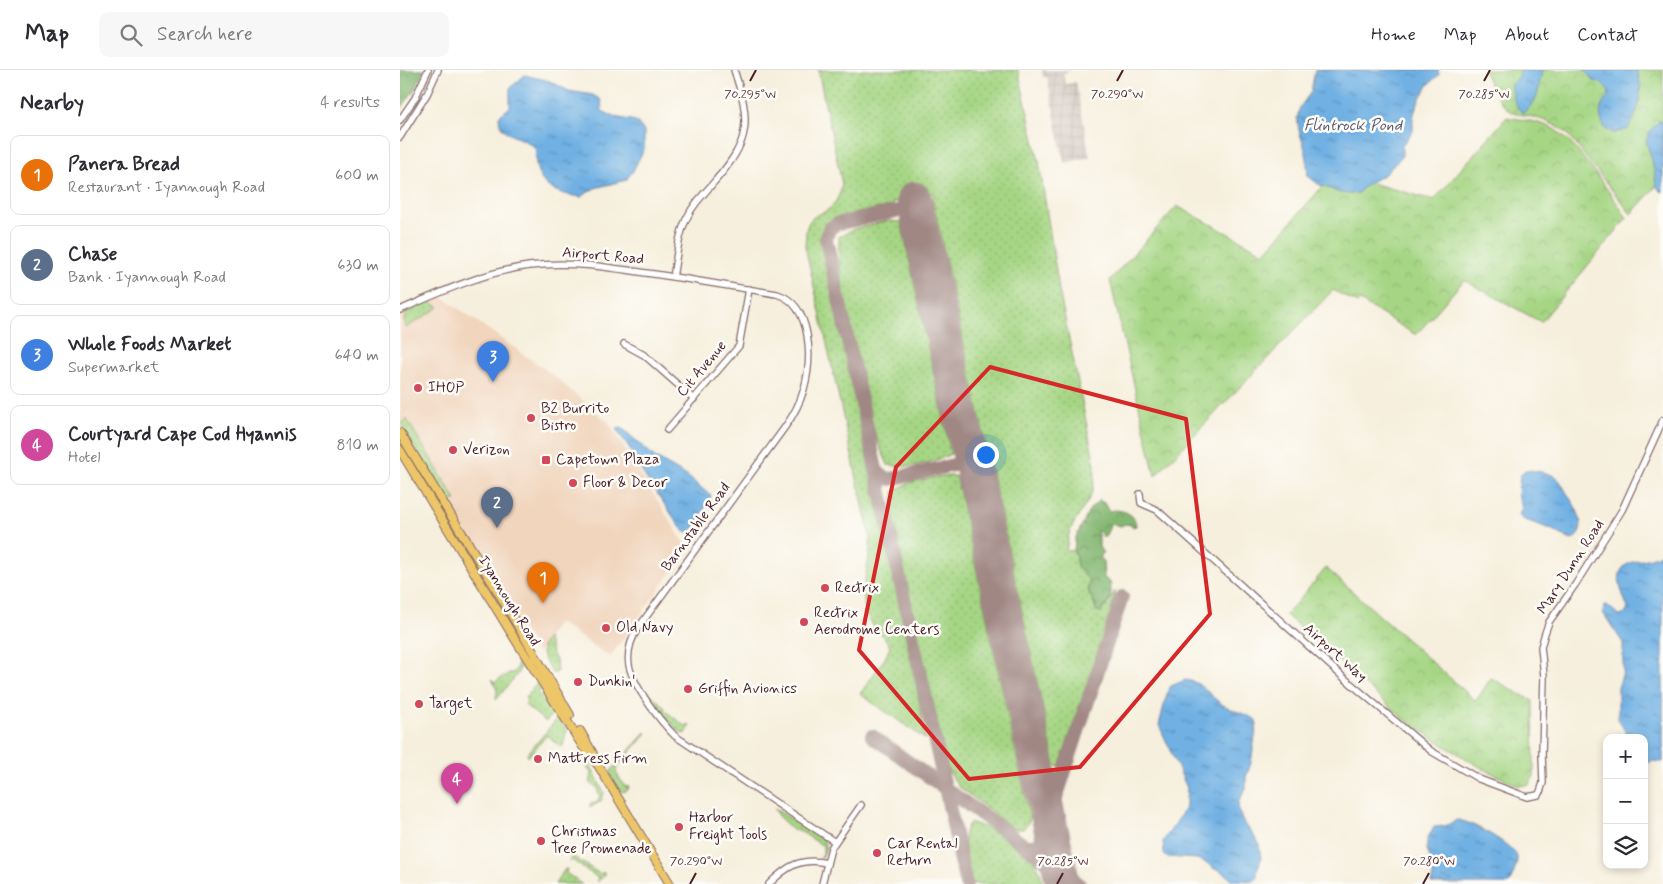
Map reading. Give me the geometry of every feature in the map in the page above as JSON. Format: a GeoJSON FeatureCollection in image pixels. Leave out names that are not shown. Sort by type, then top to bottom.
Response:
{"type":"FeatureCollection","features":[{"type":"Feature","properties":{"kind":"main road","name":"Iyannough Road"},"geometry":{"type":"LineString","coordinates":[[400,433],[506,605],[589,746],[598,765],[670,884]]}},
{"type":"Feature","properties":{"kind":"main road","name":"Iyannough Road"},"geometry":{"type":"LineString","coordinates":[[400,450],[510,631],[584,748],[598,765]]}},
{"type":"Feature","properties":{"kind":"street"},"geometry":{"type":"LineString","coordinates":[[400,120],[415,98],[428,70]]}},
{"type":"Feature","properties":{"kind":"street"},"geometry":{"type":"LineString","coordinates":[[400,137],[427,94],[438,70]]}},
{"type":"Feature","properties":{"kind":"street"},"geometry":{"type":"LineString","coordinates":[[673,277],[679,241],[687,216],[699,199],[729,165],[739,150],[743,138],[746,114],[734,70]]}},
{"type":"Feature","properties":{"kind":"street","name":"Airport Road"},"geometry":{"type":"LineString","coordinates":[[400,310],[487,275],[527,266],[557,264],[586,265],[673,277],[783,296],[794,304],[801,315]]}},
{"type":"Feature","properties":{"kind":"street","name":"Cit Avenue"},"geometry":{"type":"LineString","coordinates":[[667,430],[738,346],[748,289]]}},
{"type":"Feature","properties":{"kind":"street","name":"Barnstable Road"},"geometry":{"type":"LineString","coordinates":[[801,315],[807,337],[808,360],[804,387],[797,408],[785,428],[638,628],[631,643],[629,665],[636,682],[662,722],[684,742],[835,842]]}},
{"type":"Feature","properties":{"kind":"street"},"geometry":{"type":"LineString","coordinates":[[624,344],[644,355],[694,399]]}},
{"type":"Feature","properties":{"kind":"street","name":"Mary Dunn Road"},"geometry":{"type":"LineString","coordinates":[[1538,795],[1543,783],[1544,676],[1541,647],[1545,633],[1549,622],[1575,585],[1622,510],[1663,420]]}},
{"type":"Feature","properties":{"kind":"street","name":"Airport Way"},"geometry":{"type":"LineString","coordinates":[[1140,494],[1141,503],[1157,510],[1343,677],[1431,751],[1479,779],[1528,797],[1538,795]]}},
{"type":"Feature","properties":{"kind":"street"},"geometry":{"type":"LineString","coordinates":[[822,884],[830,851],[861,806]]}},
{"type":"Feature","properties":{"kind":"street"},"geometry":{"type":"LineString","coordinates":[[769,884],[785,870],[798,863],[810,860],[827,863]]}},
{"type":"Feature","properties":{"kind":"highlighted area"},"geometry":{"type":"Polygon","coordinates":[[[990,367],[1186,419],[1210,614],[1080,767],[969,779],[859,650],[896,467],[990,367]]]}},
{"type":"Feature","properties":{"kind":"shaded area"},"geometry":{"type":"Polygon","coordinates":[[[1042,70],[1072,70],[1063,73],[1066,84],[1076,82],[1090,157],[1064,163],[1047,77],[1043,77],[1042,70]]]}},
{"type":"Feature","properties":{"kind":"shaded area"},"geometry":{"type":"Polygon","coordinates":[[[442,297],[549,372],[608,422],[688,549],[610,657],[558,622],[538,653],[400,426],[400,315],[442,297]]]}},
{"type":"Feature","properties":{"kind":"green space"},"geometry":{"type":"Polygon","coordinates":[[[400,70],[424,70],[415,89],[400,110],[400,70]]]}},
{"type":"Feature","properties":{"kind":"green space"},"geometry":{"type":"Polygon","coordinates":[[[818,70],[1018,70],[1039,162],[1059,290],[1095,465],[1092,493],[1071,529],[1066,550],[1074,551],[1076,562],[1089,580],[1088,591],[1095,608],[1105,608],[1115,591],[1112,608],[1059,767],[1055,765],[932,196],[935,195],[934,193],[926,195],[926,197],[893,202],[894,205],[834,218],[825,224],[820,235],[917,688],[925,739],[860,694],[885,658],[890,647],[885,638],[869,620],[864,604],[864,585],[870,537],[805,246],[806,230],[809,222],[813,217],[832,207],[838,198],[842,184],[818,70]]]}},
{"type":"Feature","properties":{"kind":"green space"},"geometry":{"type":"Polygon","coordinates":[[[1484,70],[1663,70],[1663,179],[1631,214],[1567,133],[1549,122],[1512,112],[1508,109],[1495,94],[1484,70]]]}},
{"type":"Feature","properties":{"kind":"green space"},"geometry":{"type":"Polygon","coordinates":[[[1507,117],[1541,124],[1561,134],[1582,156],[1627,218],[1541,322],[1464,280],[1416,335],[1360,301],[1357,303],[1333,290],[1155,476],[1110,280],[1177,206],[1264,253],[1336,171],[1371,183],[1434,200],[1507,117]]]}},
{"type":"Feature","properties":{"kind":"green space"},"geometry":{"type":"Polygon","coordinates":[[[887,221],[901,222],[951,454],[912,466],[888,465],[882,452],[869,409],[841,280],[839,237],[854,229],[887,221]]]}},
{"type":"Feature","properties":{"kind":"green space"},"geometry":{"type":"Polygon","coordinates":[[[428,301],[439,307],[406,328],[404,320],[406,313],[428,301]]]}},
{"type":"Feature","properties":{"kind":"green space"},"geometry":{"type":"Polygon","coordinates":[[[406,418],[456,500],[451,500],[451,504],[403,429],[402,423],[406,418]]]}},
{"type":"Feature","properties":{"kind":"green space"},"geometry":{"type":"Polygon","coordinates":[[[942,476],[955,476],[957,480],[1030,819],[1023,829],[1014,829],[958,786],[948,769],[901,557],[893,511],[894,491],[911,482],[942,476]]]}},
{"type":"Feature","properties":{"kind":"green space"},"geometry":{"type":"Polygon","coordinates":[[[1099,500],[1104,503],[1109,511],[1127,512],[1133,518],[1136,526],[1111,524],[1105,537],[1097,531],[1099,547],[1103,553],[1100,558],[1103,560],[1104,578],[1110,582],[1111,587],[1110,598],[1101,612],[1096,611],[1088,590],[1089,580],[1078,569],[1074,551],[1075,539],[1090,509],[1099,500]]]}},
{"type":"Feature","properties":{"kind":"green space"},"geometry":{"type":"Polygon","coordinates":[[[1326,568],[1476,701],[1491,678],[1533,701],[1534,776],[1529,785],[1518,786],[1480,767],[1404,719],[1286,615],[1326,568]]]}},
{"type":"Feature","properties":{"kind":"green space"},"geometry":{"type":"Polygon","coordinates":[[[509,638],[521,665],[518,673],[496,700],[497,690],[492,679],[495,682],[509,673],[513,673],[517,665],[516,658],[507,643],[509,638]]]}},
{"type":"Feature","properties":{"kind":"green space"},"geometry":{"type":"Polygon","coordinates":[[[547,638],[551,652],[556,660],[557,672],[555,673],[552,673],[542,652],[542,647],[547,638]]]}},
{"type":"Feature","properties":{"kind":"green space"},"geometry":{"type":"Polygon","coordinates":[[[536,684],[540,684],[543,689],[537,692],[547,702],[548,709],[551,709],[552,704],[556,709],[546,722],[525,705],[527,701],[525,698],[536,684]]]}},
{"type":"Feature","properties":{"kind":"green space"},"geometry":{"type":"Polygon","coordinates":[[[647,690],[665,708],[664,710],[685,726],[689,724],[690,727],[686,733],[683,734],[677,730],[667,720],[647,690]]]}},
{"type":"Feature","properties":{"kind":"green space"},"geometry":{"type":"Polygon","coordinates":[[[558,718],[567,730],[563,746],[561,747],[547,735],[528,757],[527,754],[558,718]]]}},
{"type":"Feature","properties":{"kind":"green space"},"geometry":{"type":"Polygon","coordinates":[[[646,732],[617,767],[616,772],[624,786],[629,787],[628,790],[623,792],[609,773],[646,732]]]}},
{"type":"Feature","properties":{"kind":"green space"},"geometry":{"type":"Polygon","coordinates":[[[587,758],[604,793],[601,801],[591,807],[589,806],[591,803],[595,804],[601,795],[598,793],[598,788],[590,783],[592,773],[584,765],[587,758]]]}},
{"type":"Feature","properties":{"kind":"green space"},"geometry":{"type":"Polygon","coordinates":[[[775,809],[824,839],[826,849],[822,858],[820,858],[823,855],[823,846],[797,829],[794,831],[777,815],[778,813],[775,809]]]}},
{"type":"Feature","properties":{"kind":"green space"},"geometry":{"type":"Polygon","coordinates":[[[970,823],[995,832],[1024,851],[1035,862],[1043,884],[972,884],[965,842],[965,834],[970,823]]]}},
{"type":"Feature","properties":{"kind":"green space"},"geometry":{"type":"Polygon","coordinates":[[[572,852],[574,852],[572,856],[600,874],[604,872],[604,876],[597,882],[598,878],[572,860],[569,863],[572,852]]]}},
{"type":"Feature","properties":{"kind":"green space"},"geometry":{"type":"Polygon","coordinates":[[[565,869],[567,869],[566,873],[582,884],[555,884],[565,869]]]}},
{"type":"Feature","properties":{"kind":"water","name":"Flintrock Pond"},"geometry":{"type":"Polygon","coordinates":[[[1315,70],[1438,70],[1439,75],[1426,88],[1416,107],[1413,131],[1402,145],[1402,156],[1385,174],[1366,185],[1358,193],[1340,193],[1318,184],[1308,176],[1306,152],[1297,118],[1300,107],[1311,92],[1315,70]]]}},
{"type":"Feature","properties":{"kind":"water"},"geometry":{"type":"Polygon","coordinates":[[[1520,70],[1544,70],[1537,97],[1523,113],[1516,105],[1511,87],[1511,84],[1518,77],[1520,70]]]}},
{"type":"Feature","properties":{"kind":"water"},"geometry":{"type":"Polygon","coordinates":[[[1584,70],[1636,70],[1640,84],[1640,100],[1628,129],[1614,133],[1605,129],[1600,111],[1609,94],[1607,88],[1603,84],[1594,81],[1584,70]]]}},
{"type":"Feature","properties":{"kind":"water"},"geometry":{"type":"Polygon","coordinates":[[[525,75],[550,81],[569,91],[593,95],[601,100],[602,111],[615,117],[636,121],[644,131],[644,149],[633,171],[626,180],[595,188],[581,197],[551,189],[541,179],[534,147],[506,132],[500,123],[499,116],[510,107],[510,88],[525,75]]]}},
{"type":"Feature","properties":{"kind":"water"},"geometry":{"type":"Polygon","coordinates":[[[1661,121],[1663,127],[1663,192],[1659,190],[1656,183],[1652,159],[1646,142],[1650,131],[1661,121]]]}},
{"type":"Feature","properties":{"kind":"water"},"geometry":{"type":"Polygon","coordinates":[[[622,428],[656,458],[687,476],[711,496],[695,527],[687,533],[681,528],[642,472],[629,447],[616,429],[622,428]]]}},
{"type":"Feature","properties":{"kind":"water"},"geometry":{"type":"Polygon","coordinates":[[[1525,470],[1549,474],[1560,481],[1576,508],[1581,522],[1578,535],[1572,540],[1551,529],[1522,519],[1519,515],[1522,508],[1518,495],[1520,476],[1525,470]]]}},
{"type":"Feature","properties":{"kind":"water"},"geometry":{"type":"Polygon","coordinates":[[[1663,552],[1663,762],[1652,761],[1648,763],[1648,734],[1627,734],[1618,719],[1618,688],[1623,672],[1623,643],[1603,613],[1604,605],[1607,605],[1620,616],[1625,614],[1628,608],[1620,587],[1620,573],[1628,564],[1654,557],[1663,552]]]}},
{"type":"Feature","properties":{"kind":"water"},"geometry":{"type":"Polygon","coordinates":[[[1185,680],[1197,683],[1220,703],[1255,719],[1257,723],[1251,763],[1246,777],[1246,788],[1239,801],[1238,809],[1243,821],[1259,843],[1261,859],[1257,877],[1253,881],[1233,880],[1218,869],[1214,869],[1209,864],[1197,859],[1166,857],[1164,854],[1163,841],[1186,806],[1187,788],[1159,725],[1168,690],[1171,686],[1185,680]]]}},
{"type":"Feature","properties":{"kind":"water"},"geometry":{"type":"Polygon","coordinates":[[[1457,820],[1471,824],[1491,834],[1514,852],[1517,857],[1517,863],[1509,884],[1431,884],[1433,872],[1427,850],[1427,841],[1434,827],[1445,826],[1457,820]]]}},
{"type":"Feature","properties":{"kind":"taxiway"},"geometry":{"type":"LineString","coordinates":[[916,207],[836,224],[829,229],[826,239],[966,884]]}},
{"type":"Feature","properties":{"kind":"taxiway"},"geometry":{"type":"LineString","coordinates":[[876,470],[883,477],[891,479],[958,464],[965,459],[968,447]]}},
{"type":"Feature","properties":{"kind":"taxiway"},"geometry":{"type":"LineString","coordinates":[[958,464],[964,465],[975,476]]}},
{"type":"Feature","properties":{"kind":"taxiway"},"geometry":{"type":"LineString","coordinates":[[1049,820],[1122,597]]}},
{"type":"Feature","properties":{"kind":"taxiway"},"geometry":{"type":"LineString","coordinates":[[872,736],[1045,860],[1054,870],[1062,884]]}},
{"type":"Feature","properties":{"kind":"taxiway"},"geometry":{"type":"LineString","coordinates":[[1024,845],[1034,846],[1042,842],[1050,824]]}},
{"type":"Feature","properties":{"kind":"taxiway"},"geometry":{"type":"LineString","coordinates":[[1057,857],[1069,876],[1079,884]]}},
{"type":"Feature","properties":{"kind":"runway"},"geometry":{"type":"LineString","coordinates":[[914,199],[1063,884]]}},
{"type":"Feature","properties":{"kind":"place","name":"Whole Foods Market"},"geometry":{"type":"Point","coordinates":[493,382]}},
{"type":"Feature","properties":{"kind":"place","name":"IHOP"},"geometry":{"type":"Point","coordinates":[418,388]}},
{"type":"Feature","properties":{"kind":"place","name":"B2 Burrito Bistro"},"geometry":{"type":"Point","coordinates":[531,418]}},
{"type":"Feature","properties":{"kind":"place","name":"Verizon"},"geometry":{"type":"Point","coordinates":[453,450]}},
{"type":"Feature","properties":{"kind":"place","name":"Capetown Plaza"},"geometry":{"type":"Point","coordinates":[546,460]}},
{"type":"Feature","properties":{"kind":"place","name":"Floor & Decor"},"geometry":{"type":"Point","coordinates":[573,483]}},
{"type":"Feature","properties":{"kind":"place","name":"Chase"},"geometry":{"type":"Point","coordinates":[497,528]}},
{"type":"Feature","properties":{"kind":"place","name":"Rectrix"},"geometry":{"type":"Point","coordinates":[825,588]}},
{"type":"Feature","properties":{"kind":"place","name":"Panera Bread"},"geometry":{"type":"Point","coordinates":[543,603]}},
{"type":"Feature","properties":{"kind":"place","name":"Rectrix Aerodrome Centers"},"geometry":{"type":"Point","coordinates":[804,622]}},
{"type":"Feature","properties":{"kind":"place","name":"Old Navy"},"geometry":{"type":"Point","coordinates":[606,628]}},
{"type":"Feature","properties":{"kind":"place","name":"Dunkin'"},"geometry":{"type":"Point","coordinates":[578,682]}},
{"type":"Feature","properties":{"kind":"place","name":"Griffin Avionics"},"geometry":{"type":"Point","coordinates":[688,689]}},
{"type":"Feature","properties":{"kind":"place","name":"Target"},"geometry":{"type":"Point","coordinates":[419,704]}},
{"type":"Feature","properties":{"kind":"place","name":"Mattress Firm"},"geometry":{"type":"Point","coordinates":[538,759]}},
{"type":"Feature","properties":{"kind":"place","name":"Courtyard Cape Cod Hyannis"},"geometry":{"type":"Point","coordinates":[457,804]}},
{"type":"Feature","properties":{"kind":"place","name":"Harbor Freight Tools"},"geometry":{"type":"Point","coordinates":[679,827]}},
{"type":"Feature","properties":{"kind":"place","name":"Christmas Tree Promenade"},"geometry":{"type":"Point","coordinates":[541,841]}},
{"type":"Feature","properties":{"kind":"place","name":"Car Rental Return"},"geometry":{"type":"Point","coordinates":[877,853]}}]}
